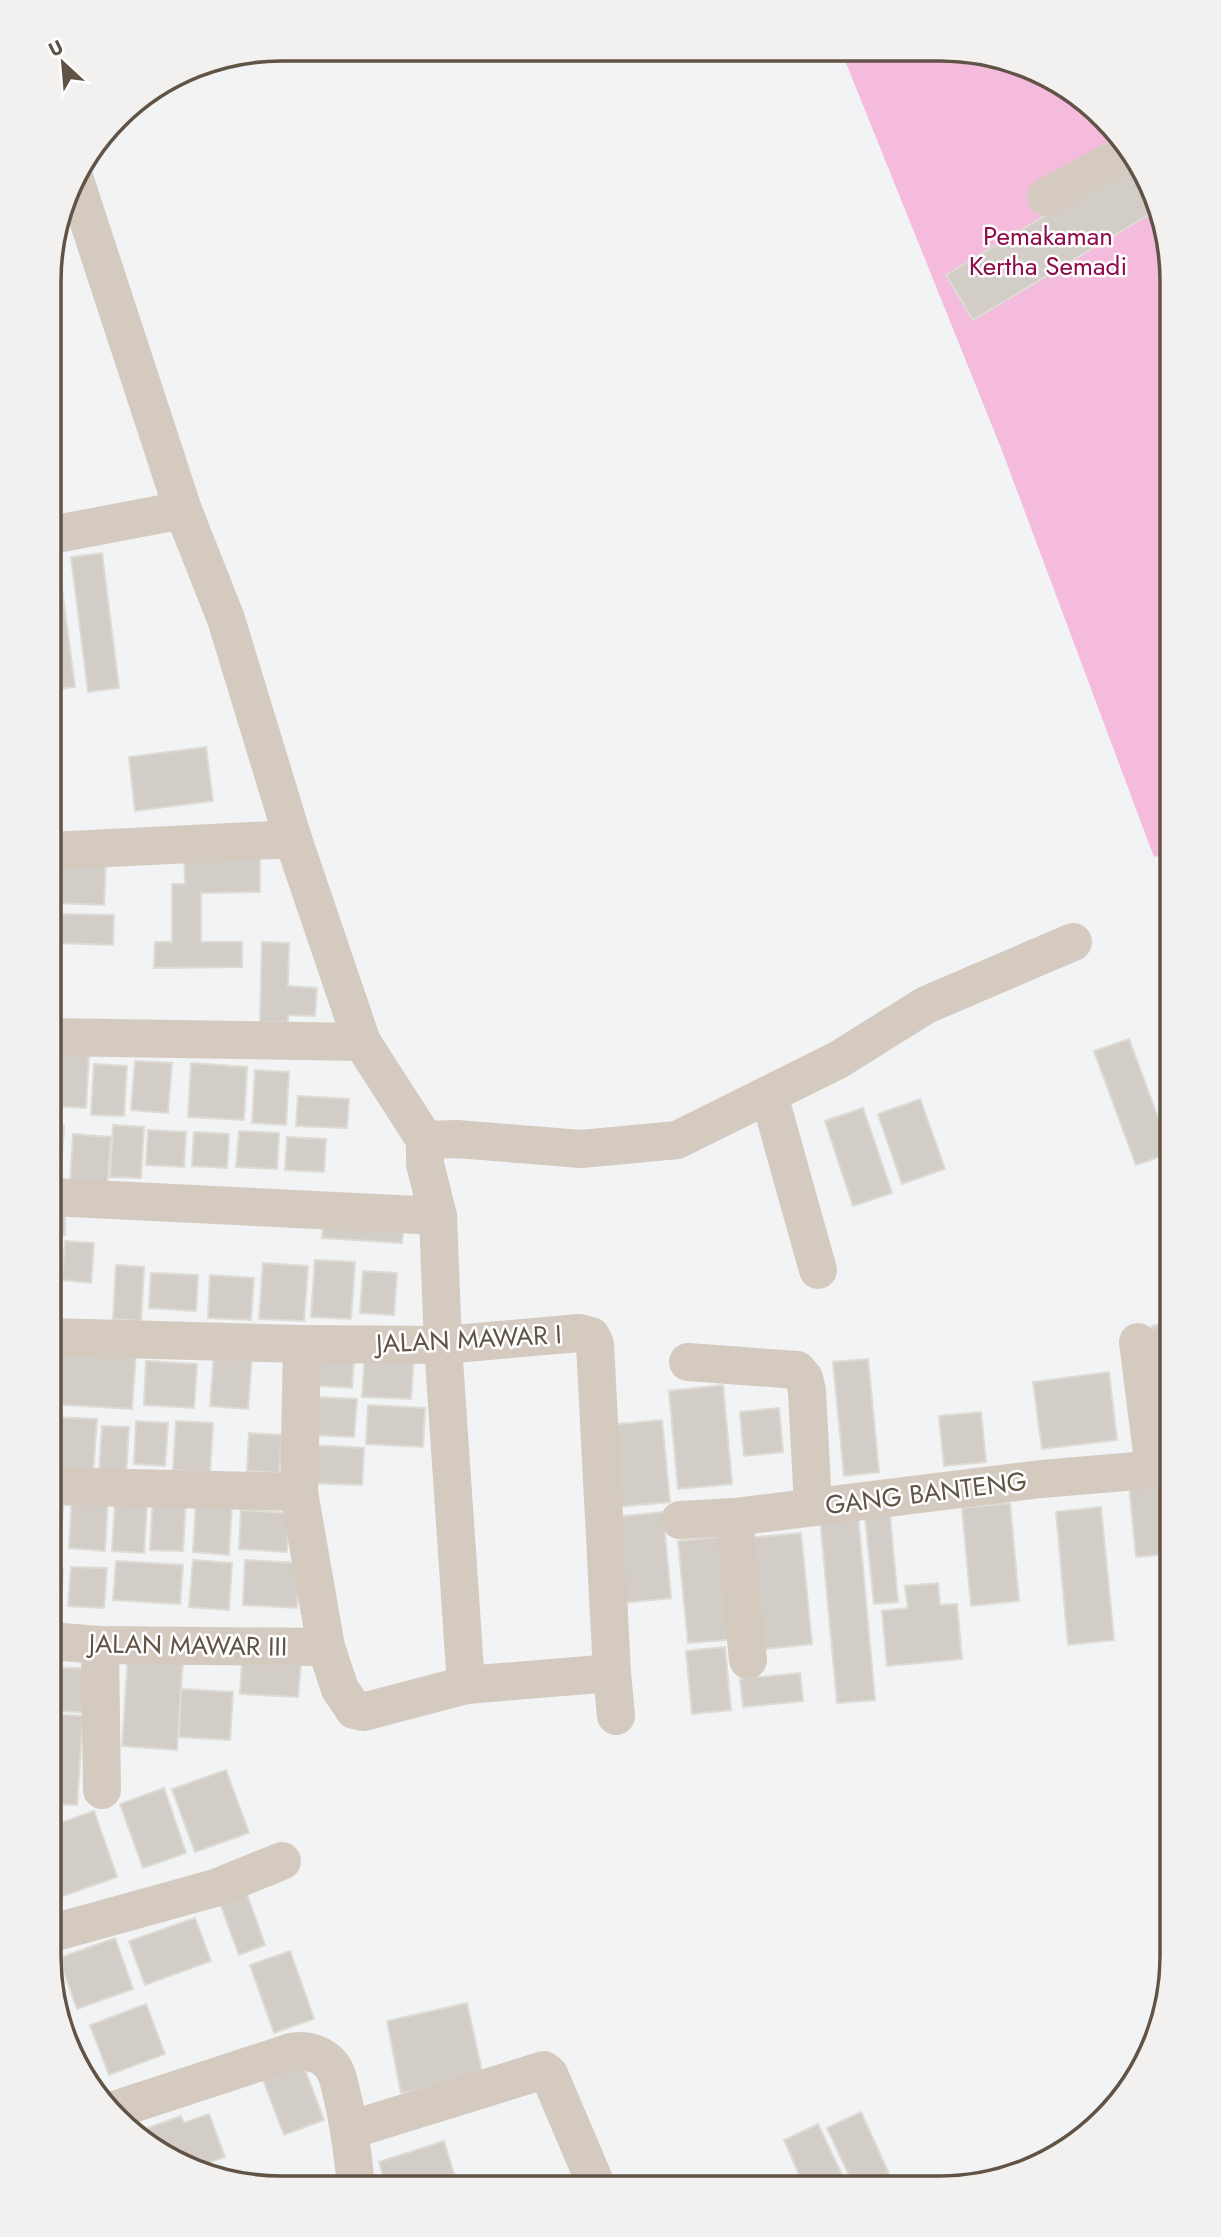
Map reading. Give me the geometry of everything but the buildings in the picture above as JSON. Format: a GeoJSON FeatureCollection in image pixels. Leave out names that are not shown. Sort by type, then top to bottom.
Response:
{"type":"FeatureCollection","features":[{"type":"Feature","properties":{"kind":"street"},"geometry":{"type":"LineString","coordinates":[[1046,197],[1121,156]]}},
{"type":"Feature","properties":{"kind":"street"},"geometry":{"type":"LineString","coordinates":[[80,194],[183,510],[226,619],[293,839],[362,1042],[425,1140],[425,1164],[438,1216],[443,1345],[466,1685]]}},
{"type":"Feature","properties":{"kind":"street"},"geometry":{"type":"LineString","coordinates":[[61,533],[183,510]]}},
{"type":"Feature","properties":{"kind":"street"},"geometry":{"type":"LineString","coordinates":[[61,850],[293,839]]}},
{"type":"Feature","properties":{"kind":"street"},"geometry":{"type":"LineString","coordinates":[[425,1140],[457,1139],[581,1149],[677,1140],[838,1060],[926,1005],[1073,942]]}},
{"type":"Feature","properties":{"kind":"street"},"geometry":{"type":"LineString","coordinates":[[61,1037],[362,1042]]}},
{"type":"Feature","properties":{"kind":"street"},"geometry":{"type":"LineString","coordinates":[[769,1095],[818,1270]]}},
{"type":"Feature","properties":{"kind":"street"},"geometry":{"type":"LineString","coordinates":[[61,1198],[438,1216]]}},
{"type":"Feature","properties":{"kind":"street","name":"JALAN MAWAR I"},"geometry":{"type":"LineString","coordinates":[[61,1337],[443,1345],[579,1333],[591,1336],[595,1344],[616,1716]]}},
{"type":"Feature","properties":{"kind":"street"},"geometry":{"type":"LineString","coordinates":[[1138,1342],[1159,1449]]}},
{"type":"Feature","properties":{"kind":"street"},"geometry":{"type":"LineString","coordinates":[[302,1344],[299,1492],[327,1647],[346,1700],[354,1710],[363,1712],[466,1685],[612,1673]]}},
{"type":"Feature","properties":{"kind":"street"},"geometry":{"type":"LineString","coordinates":[[688,1362],[797,1370],[804,1378],[813,1507]]}},
{"type":"Feature","properties":{"kind":"street","name":"GANG BANTENG"},"geometry":{"type":"LineString","coordinates":[[680,1520],[734,1517],[1041,1479],[1159,1468]]}},
{"type":"Feature","properties":{"kind":"street"},"geometry":{"type":"LineString","coordinates":[[61,1486],[299,1492]]}},
{"type":"Feature","properties":{"kind":"street"},"geometry":{"type":"LineString","coordinates":[[734,1517],[748,1660]]}},
{"type":"Feature","properties":{"kind":"street","name":"JALAN MAWAR III"},"geometry":{"type":"LineString","coordinates":[[61,1642],[327,1647]]}},
{"type":"Feature","properties":{"kind":"street"},"geometry":{"type":"LineString","coordinates":[[100,1644],[102,1790]]}},
{"type":"Feature","properties":{"kind":"street"},"geometry":{"type":"LineString","coordinates":[[61,1931],[215,1888],[282,1861]]}},
{"type":"Feature","properties":{"kind":"street"},"geometry":{"type":"LineString","coordinates":[[122,2107],[299,2050],[313,2052],[328,2062],[336,2073],[350,2130],[355,2176]]}},
{"type":"Feature","properties":{"kind":"street"},"geometry":{"type":"LineString","coordinates":[[350,2130],[544,2070],[549,2074],[592,2176]]}},
{"type":"Feature","properties":{"kind":"green space","name":"Pemakaman Kertha Semadi"},"geometry":{"type":"Polygon","coordinates":[[[845,61],[969,63],[1011,73],[1037,84],[1062,98],[1105,136],[1123,159],[1148,210],[1156,238],[1160,281],[1160,855],[1154,857],[1001,448],[845,61]]]}}]}
